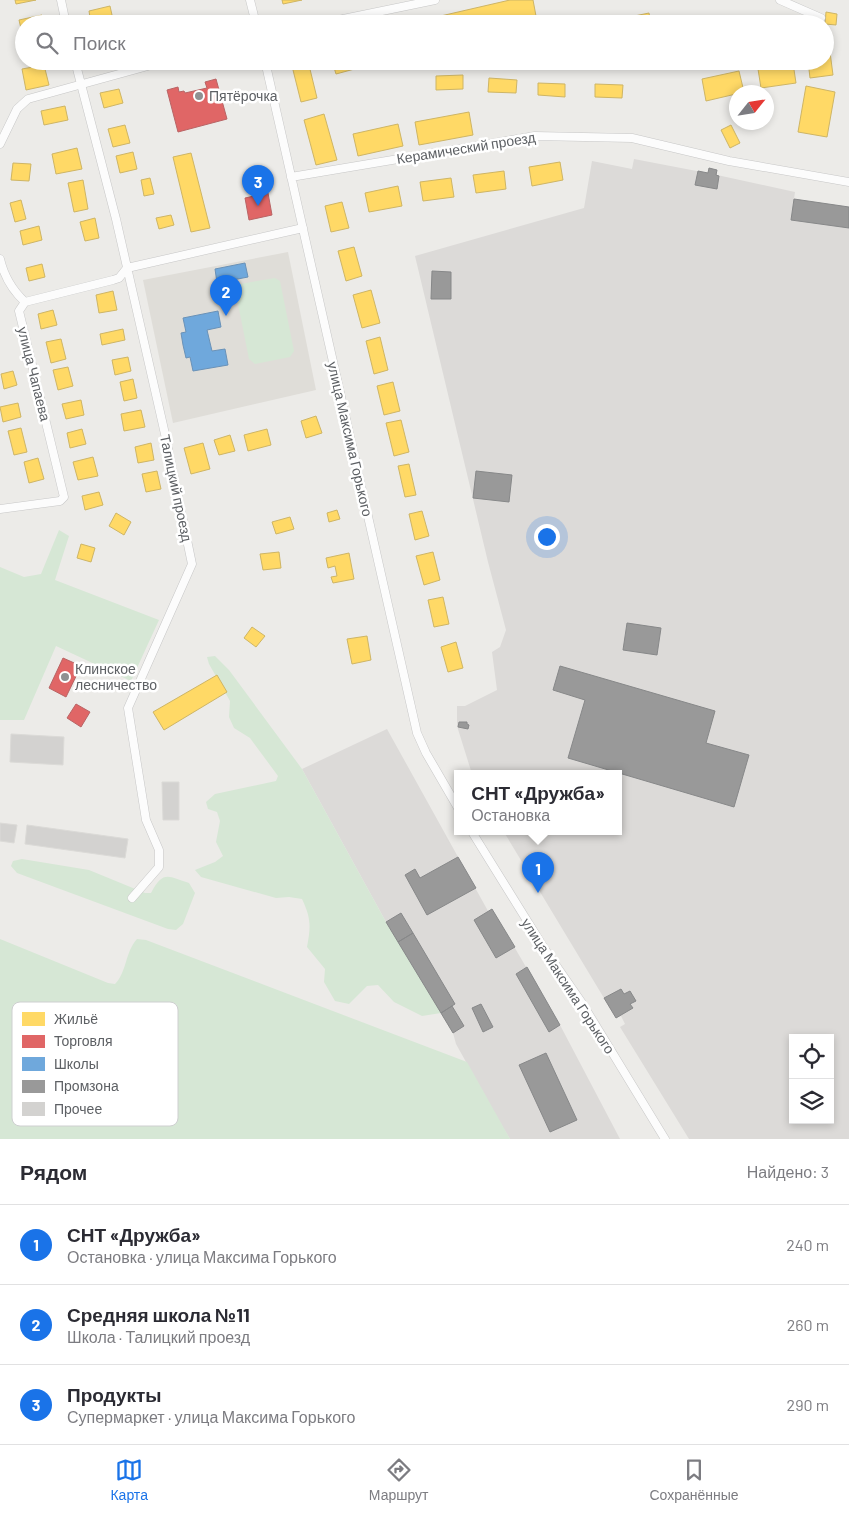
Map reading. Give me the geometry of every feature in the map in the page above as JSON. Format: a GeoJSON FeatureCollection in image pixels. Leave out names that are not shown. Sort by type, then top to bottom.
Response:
{"type":"FeatureCollection","features":[{"type":"Feature","properties":{"kind":"street"},"geometry":{"type":"LineString","coordinates":[[60,0],[64,15]]}},
{"type":"Feature","properties":{"kind":"street"},"geometry":{"type":"LineString","coordinates":[[250,0],[254,15]]}},
{"type":"Feature","properties":{"kind":"street"},"geometry":{"type":"LineString","coordinates":[[362,15],[435,0]]}},
{"type":"Feature","properties":{"kind":"street"},"geometry":{"type":"LineString","coordinates":[[780,0],[815,15]]}},
{"type":"Feature","properties":{"kind":"street","name":"Талицкий проезд"},"geometry":{"type":"LineString","coordinates":[[77,70],[116,219],[192,564],[128,708],[146,820],[159,850],[159,867],[132,898]]}},
{"type":"Feature","properties":{"kind":"street"},"geometry":{"type":"LineString","coordinates":[[0,144],[17,109],[28,98],[133,70]]}},
{"type":"Feature","properties":{"kind":"street","name":"улица Максима Горького"},"geometry":{"type":"LineString","coordinates":[[267,70],[417,733],[454,801]]}},
{"type":"Feature","properties":{"kind":"street","name":"Керамический проезд"},"geometry":{"type":"LineString","coordinates":[[291,177],[535,136],[632,138],[729,161],[849,182]]}},
{"type":"Feature","properties":{"kind":"street"},"geometry":{"type":"LineString","coordinates":[[0,259],[5,274],[16,294],[25,302],[119,278],[127,268],[302,228]]}},
{"type":"Feature","properties":{"kind":"street","name":"улица Чапаева"},"geometry":{"type":"LineString","coordinates":[[0,509],[60,501],[64,497],[19,311],[25,302]]}},
{"type":"Feature","properties":{"kind":"street","name":"улица Максима Горького"},"geometry":{"type":"LineString","coordinates":[[474,835],[544,948],[582,1003],[665,1139]]}},
{"type":"Feature","properties":{"kind":"shaded area"},"geometry":{"type":"Polygon","coordinates":[[[634,159],[707,173],[709,168],[717,170],[717,175],[795,192],[794,199],[849,207],[849,1139],[689,1139],[620,1027],[625,1024],[621,1016],[616,1018],[506,835],[622,835],[622,770],[471,770],[457,726],[457,706],[465,706],[497,690],[492,652],[500,647],[506,630],[415,256],[584,208],[592,161],[632,169],[634,159]]]}},
{"type":"Feature","properties":{"kind":"shaded area"},"geometry":{"type":"Polygon","coordinates":[[[288,252],[316,390],[173,423],[143,280],[288,252]]]}},
{"type":"Feature","properties":{"kind":"shaded area"},"geometry":{"type":"Polygon","coordinates":[[[387,729],[488,911],[492,909],[560,1025],[620,1139],[510,1139],[499,1121],[456,1044],[453,1033],[386,922],[302,769],[387,729]]]}},
{"type":"Feature","properties":{"kind":"green space"},"geometry":{"type":"Polygon","coordinates":[[[275,278],[280,281],[294,351],[290,357],[255,364],[249,359],[235,289],[240,284],[275,278]]]}},
{"type":"Feature","properties":{"kind":"green space"},"geometry":{"type":"Polygon","coordinates":[[[59,530],[69,536],[55,580],[159,620],[131,681],[56,646],[24,720],[0,720],[0,567],[24,577],[41,574],[59,530]]]}},
{"type":"Feature","properties":{"kind":"green space"},"geometry":{"type":"Polygon","coordinates":[[[215,656],[229,670],[302,769],[386,922],[441,1013],[422,1016],[394,1002],[378,985],[367,986],[349,1004],[335,1001],[324,982],[325,969],[307,947],[309,922],[302,899],[276,898],[201,877],[195,870],[215,862],[223,856],[216,842],[220,821],[217,812],[208,809],[206,802],[215,794],[276,781],[278,776],[250,738],[234,728],[229,717],[230,701],[207,657],[215,656]]]}},
{"type":"Feature","properties":{"kind":"green space"},"geometry":{"type":"Polygon","coordinates":[[[22,859],[89,870],[145,893],[151,893],[163,878],[171,877],[189,883],[195,893],[183,924],[176,930],[168,929],[17,873],[11,866],[13,861],[22,859]]]}},
{"type":"Feature","properties":{"kind":"green space"},"geometry":{"type":"Polygon","coordinates":[[[0,939],[108,983],[115,984],[122,974],[130,950],[137,939],[146,940],[467,1062],[510,1139],[0,1139],[0,939]]]}},
{"type":"Feature","properties":{"kind":"building: Жильё"},"geometry":{"type":"Polygon","coordinates":[[[15,0],[36,0],[16,4],[15,0]]]}},
{"type":"Feature","properties":{"kind":"building: Жильё"},"geometry":{"type":"Polygon","coordinates":[[[282,0],[302,0],[283,4],[282,0]]]}},
{"type":"Feature","properties":{"kind":"building: Жильё"},"geometry":{"type":"Polygon","coordinates":[[[510,0],[533,0],[536,15],[445,15],[510,0]]]}},
{"type":"Feature","properties":{"kind":"building: Жильё"},"geometry":{"type":"Polygon","coordinates":[[[110,6],[112,15],[90,15],[89,11],[110,6]]]}},
{"type":"Feature","properties":{"kind":"building: Жильё"},"geometry":{"type":"Polygon","coordinates":[[[826,12],[837,14],[836,25],[834,25],[834,15],[826,15],[826,12]]]}},
{"type":"Feature","properties":{"kind":"building: Жильё"},"geometry":{"type":"Polygon","coordinates":[[[22,70],[45,70],[49,85],[26,90],[22,70]]]}},
{"type":"Feature","properties":{"kind":"building: Жильё"},"geometry":{"type":"Polygon","coordinates":[[[293,70],[310,70],[317,98],[301,102],[293,70]]]}},
{"type":"Feature","properties":{"kind":"building: Жильё"},"geometry":{"type":"Polygon","coordinates":[[[335,70],[351,70],[336,74],[335,70]]]}},
{"type":"Feature","properties":{"kind":"building: Жильё"},"geometry":{"type":"Polygon","coordinates":[[[758,70],[794,70],[796,83],[774,86],[761,85],[758,70]]]}},
{"type":"Feature","properties":{"kind":"building: Жильё"},"geometry":{"type":"Polygon","coordinates":[[[809,70],[832,70],[833,75],[810,78],[809,70]]]}},
{"type":"Feature","properties":{"kind":"building: Жильё"},"geometry":{"type":"Polygon","coordinates":[[[739,71],[742,85],[729,85],[729,96],[706,101],[702,79],[739,71]]]}},
{"type":"Feature","properties":{"kind":"building: Жильё"},"geometry":{"type":"Polygon","coordinates":[[[463,75],[463,89],[436,90],[436,76],[463,75]]]}},
{"type":"Feature","properties":{"kind":"building: Жильё"},"geometry":{"type":"Polygon","coordinates":[[[489,78],[517,80],[516,93],[488,92],[489,78]]]}},
{"type":"Feature","properties":{"kind":"building: Жильё"},"geometry":{"type":"Polygon","coordinates":[[[538,83],[565,84],[565,97],[538,95],[538,83]]]}},
{"type":"Feature","properties":{"kind":"building: Жильё"},"geometry":{"type":"Polygon","coordinates":[[[595,84],[623,85],[622,98],[595,97],[595,84]]]}},
{"type":"Feature","properties":{"kind":"building: Жильё"},"geometry":{"type":"Polygon","coordinates":[[[806,86],[835,92],[827,137],[798,132],[806,86]]]}},
{"type":"Feature","properties":{"kind":"building: Жильё"},"geometry":{"type":"Polygon","coordinates":[[[119,89],[123,103],[104,108],[100,93],[119,89]]]}},
{"type":"Feature","properties":{"kind":"building: Жильё"},"geometry":{"type":"Polygon","coordinates":[[[65,106],[68,120],[44,125],[41,111],[65,106]]]}},
{"type":"Feature","properties":{"kind":"building: Жильё"},"geometry":{"type":"Polygon","coordinates":[[[469,112],[473,135],[419,145],[415,122],[469,112]]]}},
{"type":"Feature","properties":{"kind":"building: Жильё"},"geometry":{"type":"Polygon","coordinates":[[[324,114],[337,160],[316,165],[304,120],[324,114]]]}},
{"type":"Feature","properties":{"kind":"building: Жильё"},"geometry":{"type":"Polygon","coordinates":[[[398,124],[403,146],[358,156],[353,134],[398,124]]]}},
{"type":"Feature","properties":{"kind":"building: Жильё"},"geometry":{"type":"Polygon","coordinates":[[[125,125],[130,143],[113,147],[108,129],[125,125]]]}},
{"type":"Feature","properties":{"kind":"building: Жильё"},"geometry":{"type":"Polygon","coordinates":[[[729,126],[729,130],[734,130],[740,143],[730,148],[721,130],[729,126]]]}},
{"type":"Feature","properties":{"kind":"building: Жильё"},"geometry":{"type":"Polygon","coordinates":[[[77,148],[82,169],[56,174],[52,154],[77,148]]]}},
{"type":"Feature","properties":{"kind":"building: Жильё"},"geometry":{"type":"Polygon","coordinates":[[[133,152],[137,169],[120,173],[116,156],[133,152]]]}},
{"type":"Feature","properties":{"kind":"building: Жильё"},"geometry":{"type":"Polygon","coordinates":[[[191,153],[210,228],[191,232],[173,157],[191,153]]]}},
{"type":"Feature","properties":{"kind":"building: Жильё"},"geometry":{"type":"Polygon","coordinates":[[[560,162],[563,180],[532,186],[529,167],[560,162]]]}},
{"type":"Feature","properties":{"kind":"building: Жильё"},"geometry":{"type":"Polygon","coordinates":[[[13,163],[31,164],[29,181],[11,180],[13,163]]]}},
{"type":"Feature","properties":{"kind":"building: Жильё"},"geometry":{"type":"Polygon","coordinates":[[[504,171],[506,189],[476,193],[473,175],[504,171]]]}},
{"type":"Feature","properties":{"kind":"building: Жильё"},"geometry":{"type":"Polygon","coordinates":[[[150,178],[154,194],[144,196],[141,180],[150,178]]]}},
{"type":"Feature","properties":{"kind":"building: Жильё"},"geometry":{"type":"Polygon","coordinates":[[[451,178],[454,197],[423,201],[420,182],[451,178]]]}},
{"type":"Feature","properties":{"kind":"building: Жильё"},"geometry":{"type":"Polygon","coordinates":[[[83,180],[88,209],[74,212],[68,183],[83,180]]]}},
{"type":"Feature","properties":{"kind":"building: Жильё"},"geometry":{"type":"Polygon","coordinates":[[[398,186],[402,206],[369,212],[365,193],[398,186]]]}},
{"type":"Feature","properties":{"kind":"building: Жильё"},"geometry":{"type":"Polygon","coordinates":[[[21,200],[26,219],[15,222],[10,203],[21,200]]]}},
{"type":"Feature","properties":{"kind":"building: Жильё"},"geometry":{"type":"Polygon","coordinates":[[[342,202],[349,228],[331,232],[325,206],[342,202]]]}},
{"type":"Feature","properties":{"kind":"building: Жильё"},"geometry":{"type":"Polygon","coordinates":[[[171,215],[174,225],[159,229],[156,218],[171,215]]]}},
{"type":"Feature","properties":{"kind":"building: Жильё"},"geometry":{"type":"Polygon","coordinates":[[[95,218],[99,238],[85,241],[80,222],[95,218]]]}},
{"type":"Feature","properties":{"kind":"building: Жильё"},"geometry":{"type":"Polygon","coordinates":[[[39,226],[42,240],[23,245],[20,231],[39,226]]]}},
{"type":"Feature","properties":{"kind":"building: Жильё"},"geometry":{"type":"Polygon","coordinates":[[[354,247],[362,276],[346,281],[338,251],[354,247]]]}},
{"type":"Feature","properties":{"kind":"building: Жильё"},"geometry":{"type":"Polygon","coordinates":[[[42,264],[45,277],[29,281],[26,268],[42,264]]]}},
{"type":"Feature","properties":{"kind":"building: Жильё"},"geometry":{"type":"Polygon","coordinates":[[[371,290],[380,323],[362,328],[353,295],[371,290]]]}},
{"type":"Feature","properties":{"kind":"building: Жильё"},"geometry":{"type":"Polygon","coordinates":[[[113,291],[117,310],[99,313],[96,295],[113,291]]]}},
{"type":"Feature","properties":{"kind":"building: Жильё"},"geometry":{"type":"Polygon","coordinates":[[[53,310],[57,325],[41,329],[38,314],[53,310]]]}},
{"type":"Feature","properties":{"kind":"building: Жильё"},"geometry":{"type":"Polygon","coordinates":[[[123,329],[125,340],[102,345],[100,334],[123,329]]]}},
{"type":"Feature","properties":{"kind":"building: Жильё"},"geometry":{"type":"Polygon","coordinates":[[[380,337],[388,370],[374,374],[366,341],[380,337]]]}},
{"type":"Feature","properties":{"kind":"building: Жильё"},"geometry":{"type":"Polygon","coordinates":[[[61,339],[66,359],[51,363],[46,342],[61,339]]]}},
{"type":"Feature","properties":{"kind":"building: Жильё"},"geometry":{"type":"Polygon","coordinates":[[[128,357],[131,371],[115,375],[112,360],[128,357]]]}},
{"type":"Feature","properties":{"kind":"building: Жильё"},"geometry":{"type":"Polygon","coordinates":[[[68,367],[73,386],[58,390],[53,370],[68,367]]]}},
{"type":"Feature","properties":{"kind":"building: Жильё"},"geometry":{"type":"Polygon","coordinates":[[[13,371],[17,385],[4,389],[1,374],[13,371]]]}},
{"type":"Feature","properties":{"kind":"building: Жильё"},"geometry":{"type":"Polygon","coordinates":[[[133,379],[137,398],[124,401],[120,382],[133,379]]]}},
{"type":"Feature","properties":{"kind":"building: Жильё"},"geometry":{"type":"Polygon","coordinates":[[[393,382],[400,411],[384,415],[377,386],[393,382]]]}},
{"type":"Feature","properties":{"kind":"building: Жильё"},"geometry":{"type":"Polygon","coordinates":[[[81,400],[84,415],[66,419],[62,404],[81,400]]]}},
{"type":"Feature","properties":{"kind":"building: Жильё"},"geometry":{"type":"Polygon","coordinates":[[[18,403],[21,417],[3,422],[0,407],[18,403]]]}},
{"type":"Feature","properties":{"kind":"building: Жильё"},"geometry":{"type":"Polygon","coordinates":[[[141,410],[145,427],[124,431],[121,414],[141,410]]]}},
{"type":"Feature","properties":{"kind":"building: Жильё"},"geometry":{"type":"Polygon","coordinates":[[[316,416],[322,433],[306,438],[301,421],[316,416]]]}},
{"type":"Feature","properties":{"kind":"building: Жильё"},"geometry":{"type":"Polygon","coordinates":[[[401,420],[409,452],[394,456],[386,423],[401,420]]]}},
{"type":"Feature","properties":{"kind":"building: Жильё"},"geometry":{"type":"Polygon","coordinates":[[[21,428],[27,452],[14,455],[8,431],[21,428]]]}},
{"type":"Feature","properties":{"kind":"building: Жильё"},"geometry":{"type":"Polygon","coordinates":[[[82,429],[86,444],[70,448],[67,433],[82,429]]]}},
{"type":"Feature","properties":{"kind":"building: Жильё"},"geometry":{"type":"Polygon","coordinates":[[[267,429],[271,445],[248,451],[244,435],[267,429]]]}},
{"type":"Feature","properties":{"kind":"building: Жильё"},"geometry":{"type":"Polygon","coordinates":[[[230,435],[235,451],[219,455],[214,440],[230,435]]]}},
{"type":"Feature","properties":{"kind":"building: Жильё"},"geometry":{"type":"Polygon","coordinates":[[[151,443],[154,460],[138,463],[135,447],[151,443]]]}},
{"type":"Feature","properties":{"kind":"building: Жильё"},"geometry":{"type":"Polygon","coordinates":[[[203,443],[210,469],[191,474],[184,448],[203,443]]]}},
{"type":"Feature","properties":{"kind":"building: Жильё"},"geometry":{"type":"Polygon","coordinates":[[[93,457],[98,476],[78,480],[73,462],[93,457]]]}},
{"type":"Feature","properties":{"kind":"building: Жильё"},"geometry":{"type":"Polygon","coordinates":[[[38,458],[44,479],[29,483],[24,462],[38,458]]]}},
{"type":"Feature","properties":{"kind":"building: Жильё"},"geometry":{"type":"Polygon","coordinates":[[[409,464],[416,495],[405,497],[398,466],[409,464]]]}},
{"type":"Feature","properties":{"kind":"building: Жильё"},"geometry":{"type":"Polygon","coordinates":[[[157,471],[161,489],[146,492],[142,474],[157,471]]]}},
{"type":"Feature","properties":{"kind":"building: Жильё"},"geometry":{"type":"Polygon","coordinates":[[[99,492],[103,505],[85,510],[82,496],[99,492]]]}},
{"type":"Feature","properties":{"kind":"building: Жильё"},"geometry":{"type":"Polygon","coordinates":[[[337,510],[340,519],[329,522],[327,513],[337,510]]]}},
{"type":"Feature","properties":{"kind":"building: Жильё"},"geometry":{"type":"Polygon","coordinates":[[[422,511],[429,536],[415,540],[409,514],[422,511]]]}},
{"type":"Feature","properties":{"kind":"building: Жильё"},"geometry":{"type":"Polygon","coordinates":[[[116,513],[131,522],[124,535],[109,526],[116,513]]]}},
{"type":"Feature","properties":{"kind":"building: Жильё"},"geometry":{"type":"Polygon","coordinates":[[[290,517],[294,529],[276,534],[272,522],[290,517]]]}},
{"type":"Feature","properties":{"kind":"building: Жильё"},"geometry":{"type":"Polygon","coordinates":[[[81,544],[95,548],[91,562],[77,558],[81,544]]]}},
{"type":"Feature","properties":{"kind":"building: Жильё"},"geometry":{"type":"Polygon","coordinates":[[[279,552],[281,568],[263,570],[260,554],[279,552]]]}},
{"type":"Feature","properties":{"kind":"building: Жильё"},"geometry":{"type":"Polygon","coordinates":[[[433,552],[440,580],[424,585],[416,556],[433,552]]]}},
{"type":"Feature","properties":{"kind":"building: Жильё"},"geometry":{"type":"Polygon","coordinates":[[[349,553],[354,579],[333,583],[331,577],[337,576],[335,566],[328,568],[326,558],[349,553]]]}},
{"type":"Feature","properties":{"kind":"building: Жильё"},"geometry":{"type":"Polygon","coordinates":[[[443,597],[449,624],[434,627],[428,600],[443,597]]]}},
{"type":"Feature","properties":{"kind":"building: Жильё"},"geometry":{"type":"Polygon","coordinates":[[[252,627],[265,636],[256,647],[244,638],[252,627]]]}},
{"type":"Feature","properties":{"kind":"building: Жильё"},"geometry":{"type":"Polygon","coordinates":[[[367,636],[371,660],[352,664],[347,639],[367,636]]]}},
{"type":"Feature","properties":{"kind":"building: Жильё"},"geometry":{"type":"Polygon","coordinates":[[[456,642],[463,668],[448,672],[441,647],[456,642]]]}},
{"type":"Feature","properties":{"kind":"building: Жильё"},"geometry":{"type":"Polygon","coordinates":[[[217,675],[227,692],[164,730],[153,712],[217,675]]]}},
{"type":"Feature","properties":{"kind":"building: Торговля"},"geometry":{"type":"Polygon","coordinates":[[[216,79],[227,119],[178,132],[167,90],[178,87],[179,92],[184,91],[185,93],[207,88],[205,82],[216,79]]]}},
{"type":"Feature","properties":{"kind":"building: Торговля"},"geometry":{"type":"Polygon","coordinates":[[[268,193],[272,215],[249,220],[245,198],[268,193]]]}},
{"type":"Feature","properties":{"kind":"building: Торговля","name":"Клинское лесничество"},"geometry":{"type":"Polygon","coordinates":[[[63,658],[81,666],[66,697],[49,688],[63,658]]]}},
{"type":"Feature","properties":{"kind":"building: Торговля"},"geometry":{"type":"Polygon","coordinates":[[[76,704],[90,712],[81,727],[67,718],[76,704]]]}},
{"type":"Feature","properties":{"kind":"building: Школы"},"geometry":{"type":"Polygon","coordinates":[[[245,263],[248,277],[217,283],[215,269],[245,263]]]}},
{"type":"Feature","properties":{"kind":"building: Школы"},"geometry":{"type":"Polygon","coordinates":[[[218,311],[221,327],[207,330],[212,351],[225,349],[228,365],[193,371],[190,357],[186,358],[183,345],[181,333],[186,332],[183,318],[218,311]]]}},
{"type":"Feature","properties":{"kind":"building: Промзона"},"geometry":{"type":"Polygon","coordinates":[[[709,168],[717,170],[716,175],[719,176],[717,189],[695,185],[698,171],[708,173],[709,168]]]}},
{"type":"Feature","properties":{"kind":"building: Промзона"},"geometry":{"type":"Polygon","coordinates":[[[794,199],[849,207],[849,228],[791,220],[794,199]]]}},
{"type":"Feature","properties":{"kind":"building: Промзона"},"geometry":{"type":"Polygon","coordinates":[[[432,271],[451,272],[451,299],[431,299],[432,271]]]}},
{"type":"Feature","properties":{"kind":"building: Промзона"},"geometry":{"type":"Polygon","coordinates":[[[476,471],[512,475],[509,502],[473,498],[476,471]]]}},
{"type":"Feature","properties":{"kind":"building: Промзона"},"geometry":{"type":"Polygon","coordinates":[[[627,623],[661,628],[657,655],[623,650],[627,623]]]}},
{"type":"Feature","properties":{"kind":"building: Промзона"},"geometry":{"type":"Polygon","coordinates":[[[560,666],[715,711],[706,743],[749,755],[734,807],[622,774],[622,770],[609,770],[568,758],[585,700],[553,690],[560,666]]]}},
{"type":"Feature","properties":{"kind":"building: Промзона"},"geometry":{"type":"Polygon","coordinates":[[[459,722],[467,722],[469,725],[468,729],[458,727],[459,722]]]}},
{"type":"Feature","properties":{"kind":"building: Промзона"},"geometry":{"type":"Polygon","coordinates":[[[458,857],[476,888],[427,915],[405,875],[415,869],[420,878],[458,857]]]}},
{"type":"Feature","properties":{"kind":"building: Промзона"},"geometry":{"type":"Polygon","coordinates":[[[492,909],[515,947],[496,958],[474,920],[492,909]]]}},
{"type":"Feature","properties":{"kind":"building: Промзона"},"geometry":{"type":"Polygon","coordinates":[[[401,913],[413,933],[398,942],[386,922],[401,913]]]}},
{"type":"Feature","properties":{"kind":"building: Промзона"},"geometry":{"type":"Polygon","coordinates":[[[413,933],[455,1004],[441,1013],[398,942],[413,933]]]}},
{"type":"Feature","properties":{"kind":"building: Промзона"},"geometry":{"type":"Polygon","coordinates":[[[527,967],[560,1025],[549,1032],[516,974],[527,967]]]}},
{"type":"Feature","properties":{"kind":"building: Промзона"},"geometry":{"type":"Polygon","coordinates":[[[621,989],[624,994],[630,991],[636,1001],[630,1004],[633,1008],[616,1018],[604,998],[621,989]]]}},
{"type":"Feature","properties":{"kind":"building: Промзона"},"geometry":{"type":"Polygon","coordinates":[[[481,1004],[493,1027],[483,1032],[472,1008],[481,1004]]]}},
{"type":"Feature","properties":{"kind":"building: Промзона"},"geometry":{"type":"Polygon","coordinates":[[[452,1006],[464,1026],[453,1033],[441,1013],[452,1006]]]}},
{"type":"Feature","properties":{"kind":"building: Промзона"},"geometry":{"type":"Polygon","coordinates":[[[546,1053],[577,1120],[550,1132],[519,1065],[546,1053]]]}},
{"type":"Feature","properties":{"kind":"building: Прочее"},"geometry":{"type":"Polygon","coordinates":[[[11,734],[64,737],[63,765],[10,762],[11,734]]]}},
{"type":"Feature","properties":{"kind":"building: Прочее"},"geometry":{"type":"Polygon","coordinates":[[[162,782],[179,782],[179,820],[163,820],[162,782]]]}},
{"type":"Feature","properties":{"kind":"building: Прочее"},"geometry":{"type":"Polygon","coordinates":[[[0,823],[17,825],[14,843],[0,841],[0,823]]]}},
{"type":"Feature","properties":{"kind":"building: Прочее"},"geometry":{"type":"Polygon","coordinates":[[[27,825],[128,839],[125,858],[25,844],[27,825]]]}},
{"type":"Feature","properties":{"kind":"place","name":"Пятёрочка"},"geometry":{"type":"Point","coordinates":[199,96]}},
{"type":"Feature","properties":{"kind":"place","name":"Продукты"},"geometry":{"type":"Point","coordinates":[258,206]}},
{"type":"Feature","properties":{"kind":"place","name":"Средняя школа №11"},"geometry":{"type":"Point","coordinates":[226,316]}},
{"type":"Feature","properties":{"kind":"place","name":"Клинское лесничество"},"geometry":{"type":"Point","coordinates":[65,677]}},
{"type":"Feature","properties":{"kind":"place","name":"СНТ «Дружба»"},"geometry":{"type":"Point","coordinates":[538,893]}}]}
